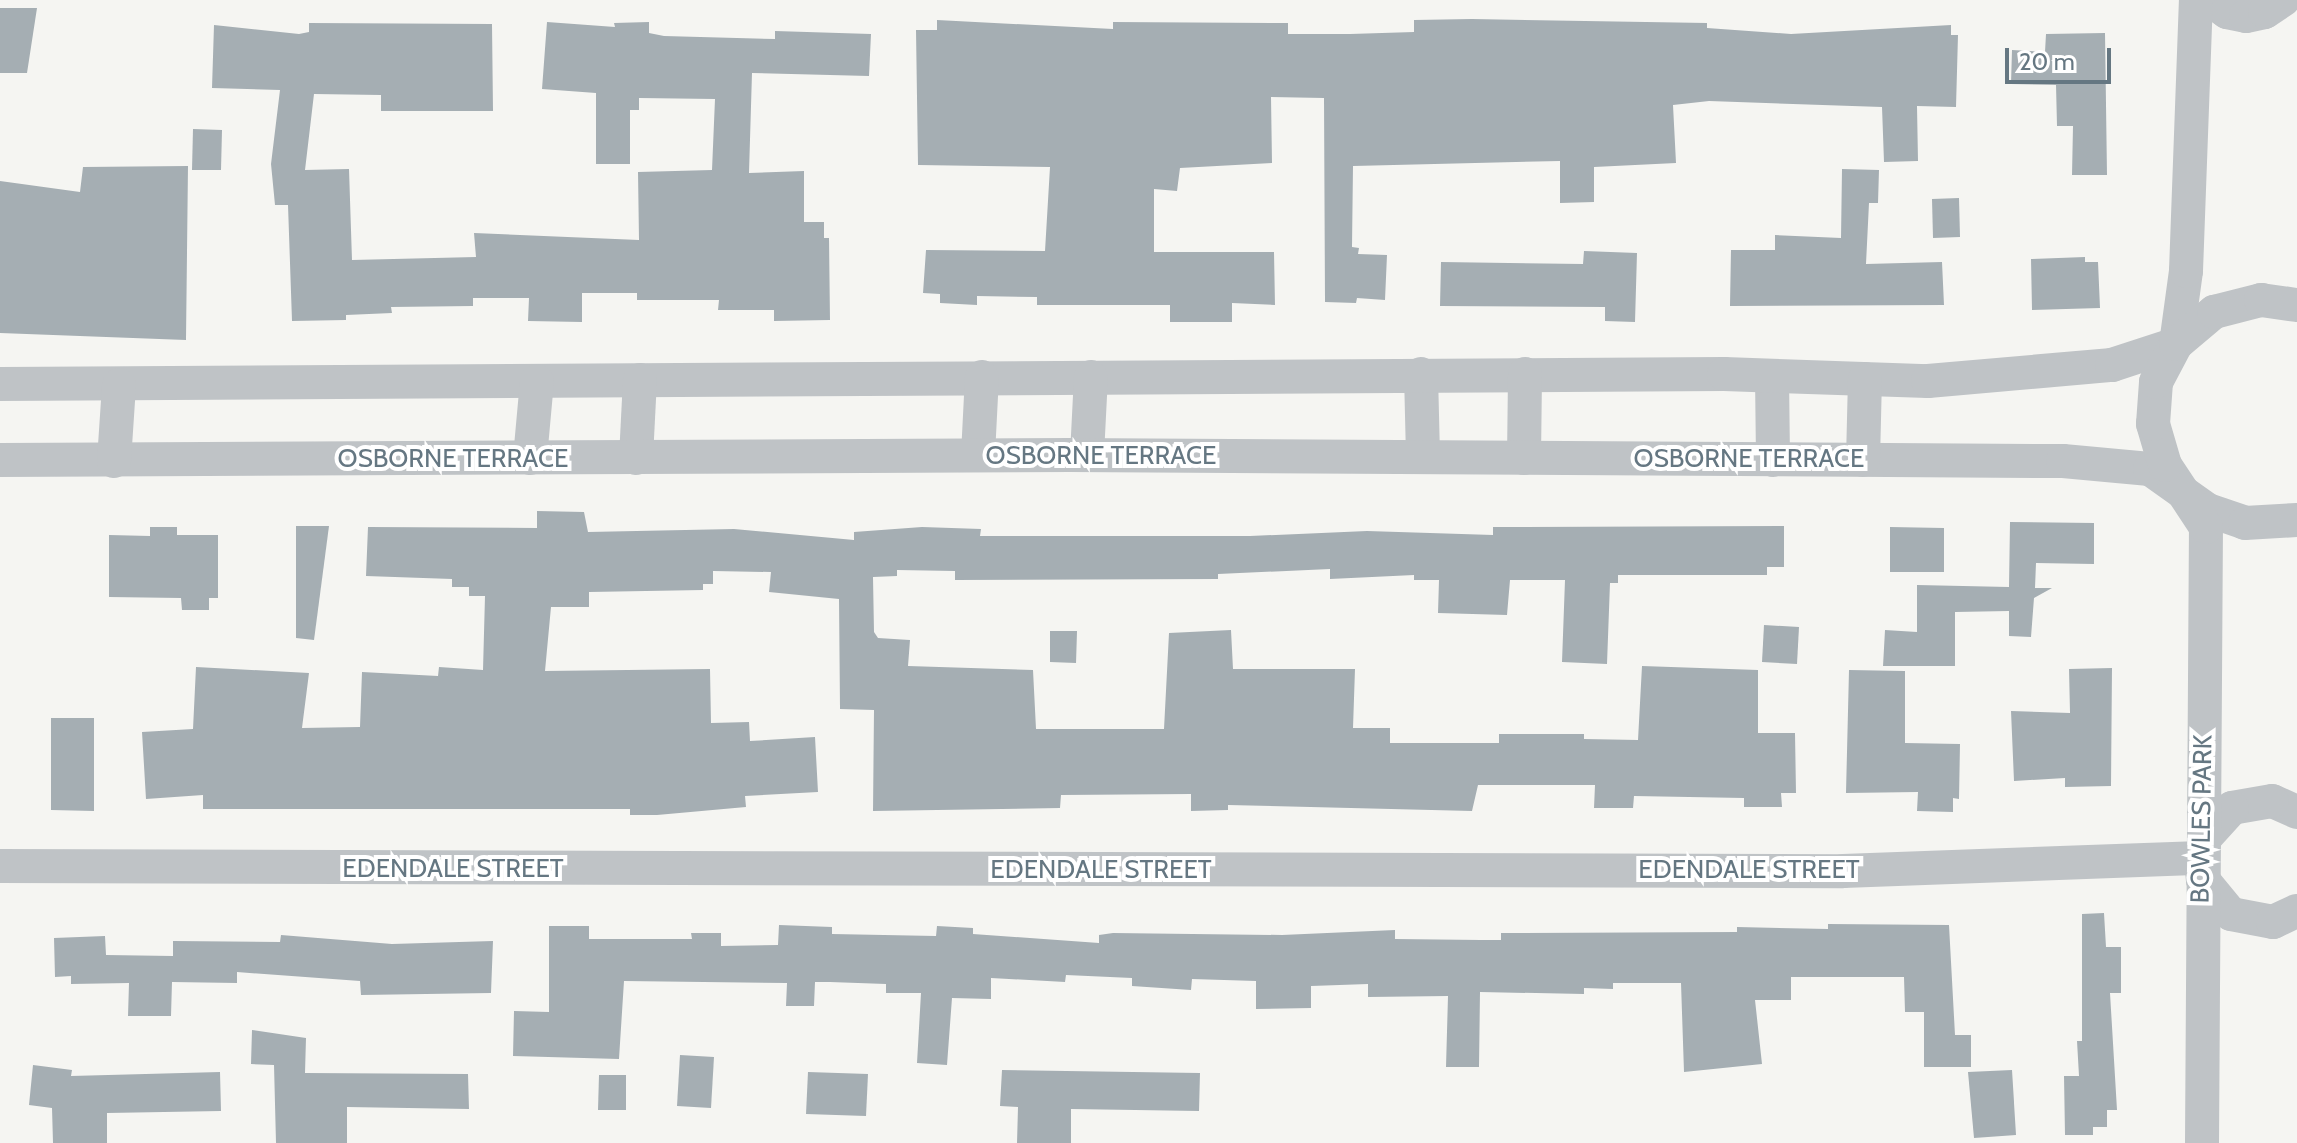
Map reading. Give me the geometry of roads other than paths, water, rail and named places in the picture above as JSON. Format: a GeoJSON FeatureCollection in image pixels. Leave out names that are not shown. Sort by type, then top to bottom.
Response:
{"type":"FeatureCollection","features":[{"type":"Feature","properties":{"kind":"street","name":"BOWLES PARK"},"geometry":{"type":"LineString","coordinates":[[2176,344],[2186,271],[2196,0]]}},
{"type":"Feature","properties":{"kind":"street"},"geometry":{"type":"LineString","coordinates":[[2210,0],[2227,12],[2246,16],[2265,12],[2283,0]]}},
{"type":"Feature","properties":{"kind":"street","name":"BOWLES PARK"},"geometry":{"type":"LineString","coordinates":[[2202,1143],[2201,858],[2206,527],[2192,499],[2165,465],[2153,424],[2156,382],[2176,344],[2200,321],[2229,306],[2261,300],[2297,305]]}},
{"type":"Feature","properties":{"kind":"street"},"geometry":{"type":"LineString","coordinates":[[0,384],[1421,374],[1772,376],[1928,381],[2057,373],[2112,365],[2176,344]]}},
{"type":"Feature","properties":{"kind":"street"},"geometry":{"type":"LineString","coordinates":[[1421,374],[1423,457]]}},
{"type":"Feature","properties":{"kind":"street"},"geometry":{"type":"LineString","coordinates":[[1524,458],[1525,374]]}},
{"type":"Feature","properties":{"kind":"street"},"geometry":{"type":"LineString","coordinates":[[1772,376],[1773,460]]}},
{"type":"Feature","properties":{"kind":"street"},"geometry":{"type":"LineString","coordinates":[[978,455],[982,377]]}},
{"type":"Feature","properties":{"kind":"street"},"geometry":{"type":"LineString","coordinates":[[1087,455],[1091,377]]}},
{"type":"Feature","properties":{"kind":"street"},"geometry":{"type":"LineString","coordinates":[[1863,460],[1865,379]]}},
{"type":"Feature","properties":{"kind":"street"},"geometry":{"type":"LineString","coordinates":[[636,458],[640,380]]}},
{"type":"Feature","properties":{"kind":"street"},"geometry":{"type":"LineString","coordinates":[[530,458],[537,381]]}},
{"type":"Feature","properties":{"kind":"street"},"geometry":{"type":"LineString","coordinates":[[114,461],[119,385]]}},
{"type":"Feature","properties":{"kind":"street","name":"OSBORNE TERRACE"},"geometry":{"type":"LineString","coordinates":[[0,460],[1087,455],[2063,461],[2150,469],[2192,499]]}},
{"type":"Feature","properties":{"kind":"street","name":"BOWLES PARK"},"geometry":{"type":"LineString","coordinates":[[2192,499],[2245,523],[2297,520]]}},
{"type":"Feature","properties":{"kind":"street"},"geometry":{"type":"LineString","coordinates":[[2297,812],[2272,801],[2232,808],[2205,838],[2201,858],[2203,880],[2231,914],[2273,922],[2297,911]]}},
{"type":"Feature","properties":{"kind":"street","name":"EDENDALE STREET"},"geometry":{"type":"LineString","coordinates":[[0,866],[1843,871],[2201,858]]}}]}
